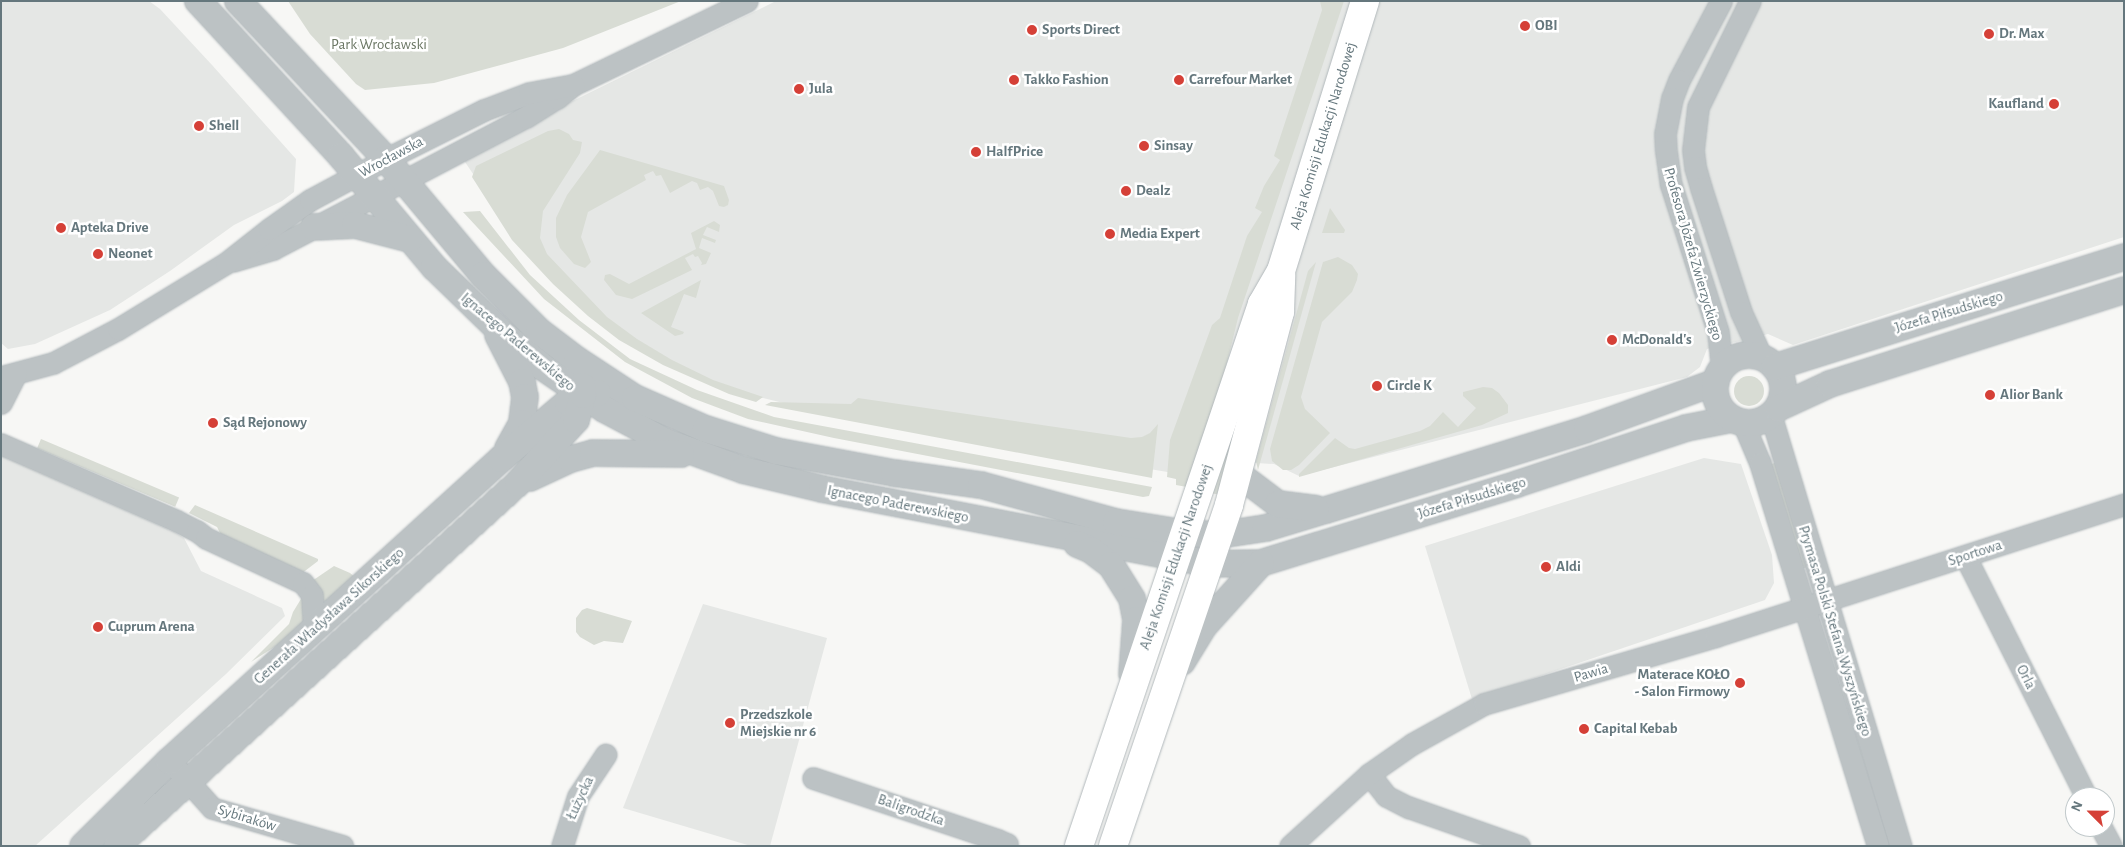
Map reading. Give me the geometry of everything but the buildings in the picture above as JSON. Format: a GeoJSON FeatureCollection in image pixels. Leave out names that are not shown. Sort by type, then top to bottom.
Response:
{"type":"FeatureCollection","features":[{"type":"Feature","properties":{"kind":"main road","name":"Aleja Komisji Edukacji Narodowej"},"geometry":{"type":"LineString","coordinates":[[1079,846],[1262,304],[1281,271],[1365,1]]}},
{"type":"Feature","properties":{"kind":"main road","name":"Aleja Komisji Edukacji Narodowej"},"geometry":{"type":"LineString","coordinates":[[1113,846],[1220,535],[1280,312],[1281,271]]}},
{"type":"Feature","properties":{"kind":"street","name":"Ignacego Paderewskiego"},"geometry":{"type":"LineString","coordinates":[[198,1],[356,175],[409,239],[464,298],[544,368],[583,395],[643,430],[697,454],[743,470],[822,489],[1060,536],[1180,545],[1220,535]]}},
{"type":"Feature","properties":{"kind":"street","name":"Ignacego Paderewskiego"},"geometry":{"type":"LineString","coordinates":[[238,1],[386,159],[483,276],[509,303],[540,331],[577,360],[626,392],[671,415],[706,429],[776,451],[894,473],[981,486],[1116,522],[1180,545],[1210,564]]}},
{"type":"Feature","properties":{"kind":"street","name":"Wrocławska"},"geometry":{"type":"LineString","coordinates":[[226,263],[273,249],[526,117],[557,98],[573,85],[747,1]]}},
{"type":"Feature","properties":{"kind":"street","name":"Profesora Józefa Zwierzyckiego"},"geometry":{"type":"LineString","coordinates":[[1719,375],[1718,332],[1671,185],[1666,142],[1672,98],[1679,80],[1721,1]]}},
{"type":"Feature","properties":{"kind":"street","name":"Profesora Józefa Zwierzyckiego"},"geometry":{"type":"LineString","coordinates":[[1750,1],[1698,107],[1693,150],[1695,167],[1701,188],[1741,312],[1768,362]]}},
{"type":"Feature","properties":{"kind":"street","name":"Wrocławska"},"geometry":{"type":"LineString","coordinates":[[9,376],[53,363],[118,329],[226,263],[306,203],[386,159],[484,110],[528,92],[573,85]]}},
{"type":"Feature","properties":{"kind":"street"},"geometry":{"type":"LineString","coordinates":[[314,227],[355,225],[409,239]]}},
{"type":"Feature","properties":{"kind":"street","name":"Józefa Piłsudskiego"},"geometry":{"type":"LineString","coordinates":[[1768,362],[2124,257]]}},
{"type":"Feature","properties":{"kind":"street"},"geometry":{"type":"LineString","coordinates":[[1774,412],[1783,387],[1768,362],[1744,356],[1728,362],[1719,375],[1715,392],[1718,403],[1737,421],[1763,421],[1774,412],[1830,384],[2124,290]]}},
{"type":"Feature","properties":{"kind":"street"},"geometry":{"type":"LineString","coordinates":[[494,325],[522,382],[525,397],[522,423],[501,459]]}},
{"type":"Feature","properties":{"kind":"street","name":"Generała Władysława Sikorskiego"},"geometry":{"type":"LineString","coordinates":[[117,846],[389,602],[518,483],[576,420],[583,395],[577,360]]}},
{"type":"Feature","properties":{"kind":"street"},"geometry":{"type":"LineString","coordinates":[[1220,535],[1266,528],[1586,429],[1719,375]]}},
{"type":"Feature","properties":{"kind":"street"},"geometry":{"type":"LineString","coordinates":[[1,403],[9,376]]}},
{"type":"Feature","properties":{"kind":"street","name":"Generała Władysława Sikorskiego"},"geometry":{"type":"LineString","coordinates":[[83,846],[169,761],[501,459],[568,402],[583,395],[626,392]]}},
{"type":"Feature","properties":{"kind":"street","name":"Prymasa Polski Stefana Wyszyńskiego"},"geometry":{"type":"LineString","coordinates":[[1774,412],[1826,600],[1901,846]]}},
{"type":"Feature","properties":{"kind":"street","name":"Józefa Piłsudskiego"},"geometry":{"type":"LineString","coordinates":[[1210,564],[1261,563],[1517,484],[1686,428],[1737,421]]}},
{"type":"Feature","properties":{"kind":"street","name":"Prymasa Polski Stefana Wyszyńskiego"},"geometry":{"type":"LineString","coordinates":[[1737,421],[1760,463],[1878,846]]}},
{"type":"Feature","properties":{"kind":"street"},"geometry":{"type":"LineString","coordinates":[[1,444],[197,530],[206,538],[303,583],[312,595],[314,630]]}},
{"type":"Feature","properties":{"kind":"street"},"geometry":{"type":"LineString","coordinates":[[518,483],[571,459],[593,453],[697,454]]}},
{"type":"Feature","properties":{"kind":"street"},"geometry":{"type":"LineString","coordinates":[[1237,473],[1278,504],[1326,510]]}},
{"type":"Feature","properties":{"kind":"street","name":"Sportowa"},"geometry":{"type":"LineString","coordinates":[[1826,600],[2124,504]]}},
{"type":"Feature","properties":{"kind":"street"},"geometry":{"type":"LineString","coordinates":[[1060,536],[1091,550],[1111,565],[1132,599],[1136,620],[1131,690]]}},
{"type":"Feature","properties":{"kind":"street","name":"Orla"},"geometry":{"type":"LineString","coordinates":[[1965,556],[2081,787]]}},
{"type":"Feature","properties":{"kind":"street"},"geometry":{"type":"LineString","coordinates":[[1170,684],[1204,626],[1261,563]]}},
{"type":"Feature","properties":{"kind":"street","name":"Pawia"},"geometry":{"type":"LineString","coordinates":[[1290,846],[1369,774],[1412,744],[1484,704],[1716,636],[1826,600]]}},
{"type":"Feature","properties":{"kind":"street","name":"Łużycka"},"geometry":{"type":"LineString","coordinates":[[562,846],[578,796],[606,754]]}},
{"type":"Feature","properties":{"kind":"street","name":"Sybiraków"},"geometry":{"type":"LineString","coordinates":[[169,761],[212,808],[343,846]]}},
{"type":"Feature","properties":{"kind":"street"},"geometry":{"type":"LineString","coordinates":[[1369,774],[1386,796],[1408,807],[1519,846]]}},
{"type":"Feature","properties":{"kind":"street","name":"Baligrodzka"},"geometry":{"type":"LineString","coordinates":[[812,778],[998,840],[1008,846]]}},
{"type":"Feature","properties":{"kind":"shaded area"},"geometry":{"type":"Polygon","coordinates":[[[1,1],[149,1],[160,9],[296,159],[294,192],[282,201],[234,225],[170,271],[110,310],[35,344],[8,349],[1,343],[1,1]]]}},
{"type":"Feature","properties":{"kind":"shaded area"},"geometry":{"type":"Polygon","coordinates":[[[776,1],[2124,1],[2124,237],[1793,345],[1768,334],[1707,349],[1700,367],[1687,377],[1299,476],[1274,464],[1192,459],[1185,475],[833,415],[718,387],[631,343],[522,247],[461,156],[776,1]]]}},
{"type":"Feature","properties":{"kind":"shaded area"},"geometry":{"type":"Polygon","coordinates":[[[1,456],[174,532],[184,538],[201,571],[282,608],[285,616],[226,674],[35,846],[1,846],[1,456]]]}},
{"type":"Feature","properties":{"kind":"shaded area"},"geometry":{"type":"Polygon","coordinates":[[[1704,458],[1741,464],[1772,555],[1774,583],[1765,600],[1472,699],[1425,546],[1704,458]]]}},
{"type":"Feature","properties":{"kind":"shaded area","name":"Przedszkole Miejskie nr 6"},"geometry":{"type":"Polygon","coordinates":[[[703,604],[827,638],[770,846],[751,846],[623,808],[703,604]]]}},
{"type":"Feature","properties":{"kind":"green space","name":"Park Wrocławski"},"geometry":{"type":"Polygon","coordinates":[[[288,1],[681,1],[563,48],[434,83],[365,90],[356,84],[310,34],[288,1]]]}},
{"type":"Feature","properties":{"kind":"green space"},"geometry":{"type":"Polygon","coordinates":[[[1320,1],[1344,1],[1238,318],[1216,407],[1187,487],[1176,485],[1176,479],[1167,477],[1170,440],[1212,325],[1220,318],[1247,236],[1262,212],[1255,208],[1264,186],[1280,160],[1274,156],[1322,10],[1320,1]]]}},
{"type":"Feature","properties":{"kind":"green space"},"geometry":{"type":"Polygon","coordinates":[[[559,129],[569,134],[573,140],[582,142],[580,153],[543,211],[540,238],[547,254],[607,317],[637,339],[672,360],[713,380],[763,397],[756,402],[729,394],[663,365],[619,340],[588,316],[553,284],[512,240],[472,177],[476,166],[548,131],[559,129]]]}},
{"type":"Feature","properties":{"kind":"green space"},"geometry":{"type":"Polygon","coordinates":[[[600,150],[724,186],[729,200],[728,205],[724,207],[719,206],[713,191],[708,187],[700,190],[697,183],[692,181],[670,193],[661,175],[656,176],[653,171],[644,175],[646,180],[588,212],[581,237],[591,262],[585,268],[574,264],[560,248],[556,237],[556,218],[567,195],[600,150]]]}},
{"type":"Feature","properties":{"kind":"green space"},"geometry":{"type":"Polygon","coordinates":[[[1330,208],[1345,230],[1344,233],[1322,233],[1330,208]]]}},
{"type":"Feature","properties":{"kind":"green space"},"geometry":{"type":"Polygon","coordinates":[[[480,211],[530,275],[579,320],[630,359],[697,390],[774,417],[1152,487],[1149,496],[1143,497],[834,438],[748,419],[692,398],[625,362],[544,299],[463,212],[480,211]]]}},
{"type":"Feature","properties":{"kind":"green space"},"geometry":{"type":"Polygon","coordinates":[[[714,221],[720,225],[719,232],[707,227],[703,235],[716,240],[715,243],[702,238],[699,248],[711,253],[706,264],[701,265],[702,263],[698,256],[695,257],[693,254],[685,258],[692,270],[632,299],[616,295],[604,280],[605,275],[610,274],[629,284],[696,249],[691,233],[714,221]]]}},
{"type":"Feature","properties":{"kind":"green space"},"geometry":{"type":"Polygon","coordinates":[[[1338,257],[1352,265],[1358,274],[1357,280],[1352,292],[1322,322],[1301,397],[1305,409],[1330,433],[1299,465],[1291,470],[1283,470],[1272,461],[1270,449],[1323,262],[1338,257]]]}},
{"type":"Feature","properties":{"kind":"green space"},"geometry":{"type":"Polygon","coordinates":[[[1316,262],[1258,470],[1256,461],[1308,271],[1316,262]]]}},
{"type":"Feature","properties":{"kind":"green space"},"geometry":{"type":"Polygon","coordinates":[[[701,280],[696,298],[684,294],[671,327],[684,332],[683,334],[675,336],[641,313],[701,280]]]}},
{"type":"Feature","properties":{"kind":"green space"},"geometry":{"type":"Polygon","coordinates":[[[1272,307],[1221,495],[1210,493],[1272,307]]]}},
{"type":"Feature","properties":{"kind":"green space"},"geometry":{"type":"Polygon","coordinates":[[[1749,376],[1760,380],[1764,391],[1760,402],[1749,406],[1738,402],[1734,391],[1738,380],[1749,376]]]}},
{"type":"Feature","properties":{"kind":"green space"},"geometry":{"type":"Polygon","coordinates":[[[1483,387],[1492,388],[1499,393],[1508,405],[1508,413],[1482,425],[1299,477],[1299,474],[1335,438],[1349,448],[1355,449],[1420,431],[1430,426],[1443,412],[1458,427],[1476,408],[1463,396],[1463,392],[1483,387]]]}},
{"type":"Feature","properties":{"kind":"green space"},"geometry":{"type":"Polygon","coordinates":[[[858,398],[1131,438],[1142,437],[1150,433],[1158,424],[1152,478],[765,405],[771,402],[851,404],[858,398]]]}},
{"type":"Feature","properties":{"kind":"green space"},"geometry":{"type":"Polygon","coordinates":[[[41,439],[179,498],[175,507],[37,448],[41,439]]]}},
{"type":"Feature","properties":{"kind":"green space"},"geometry":{"type":"Polygon","coordinates":[[[1775,463],[1807,567],[1800,569],[1768,465],[1775,463]]]}},
{"type":"Feature","properties":{"kind":"green space"},"geometry":{"type":"Polygon","coordinates":[[[195,505],[318,559],[318,561],[301,574],[223,539],[217,527],[189,513],[195,505]]]}},
{"type":"Feature","properties":{"kind":"green space"},"geometry":{"type":"Polygon","coordinates":[[[334,566],[350,573],[356,578],[326,602],[322,600],[312,581],[334,566]]]}},
{"type":"Feature","properties":{"kind":"green space"},"geometry":{"type":"Polygon","coordinates":[[[304,594],[305,623],[287,639],[251,662],[289,624],[293,612],[304,594]]]}},
{"type":"Feature","properties":{"kind":"green space"},"geometry":{"type":"Polygon","coordinates":[[[587,608],[632,621],[623,643],[604,641],[594,645],[580,637],[576,632],[576,618],[582,610],[587,608]]]}},
{"type":"Feature","properties":{"kind":"place","name":"OBI"},"geometry":{"type":"Point","coordinates":[1525,26]}},
{"type":"Feature","properties":{"kind":"place","name":"Sports Direct"},"geometry":{"type":"Point","coordinates":[1032,30]}},
{"type":"Feature","properties":{"kind":"place","name":"Dr. Max"},"geometry":{"type":"Point","coordinates":[1989,34]}},
{"type":"Feature","properties":{"kind":"place","name":"Takko Fashion"},"geometry":{"type":"Point","coordinates":[1014,80]}},
{"type":"Feature","properties":{"kind":"place","name":"Carrefour Market"},"geometry":{"type":"Point","coordinates":[1179,80]}},
{"type":"Feature","properties":{"kind":"place","name":"Jula"},"geometry":{"type":"Point","coordinates":[799,89]}},
{"type":"Feature","properties":{"kind":"place","name":"Kaufland"},"geometry":{"type":"Point","coordinates":[2054,104]}},
{"type":"Feature","properties":{"kind":"place","name":"Shell"},"geometry":{"type":"Point","coordinates":[199,126]}},
{"type":"Feature","properties":{"kind":"place","name":"Sinsay"},"geometry":{"type":"Point","coordinates":[1144,146]}},
{"type":"Feature","properties":{"kind":"place","name":"HalfPrice"},"geometry":{"type":"Point","coordinates":[976,152]}},
{"type":"Feature","properties":{"kind":"place","name":"Dealz"},"geometry":{"type":"Point","coordinates":[1126,191]}},
{"type":"Feature","properties":{"kind":"place","name":"Apteka Drive"},"geometry":{"type":"Point","coordinates":[61,228]}},
{"type":"Feature","properties":{"kind":"place","name":"Media Expert"},"geometry":{"type":"Point","coordinates":[1110,234]}},
{"type":"Feature","properties":{"kind":"place","name":"Neonet"},"geometry":{"type":"Point","coordinates":[98,254]}},
{"type":"Feature","properties":{"kind":"place","name":"McDonald's"},"geometry":{"type":"Point","coordinates":[1612,340]}},
{"type":"Feature","properties":{"kind":"place","name":"Circle K"},"geometry":{"type":"Point","coordinates":[1377,386]}},
{"type":"Feature","properties":{"kind":"place","name":"Alior Bank"},"geometry":{"type":"Point","coordinates":[1990,395]}},
{"type":"Feature","properties":{"kind":"place","name":"Sąd Rejonowy"},"geometry":{"type":"Point","coordinates":[213,423]}},
{"type":"Feature","properties":{"kind":"place","name":"Aldi"},"geometry":{"type":"Point","coordinates":[1546,567]}},
{"type":"Feature","properties":{"kind":"place","name":"Cuprum Arena"},"geometry":{"type":"Point","coordinates":[98,627]}},
{"type":"Feature","properties":{"kind":"place","name":"Materace KOŁO - Salon Firmowy"},"geometry":{"type":"Point","coordinates":[1740,683]}},
{"type":"Feature","properties":{"kind":"place","name":"Przedszkole Miejskie nr 6"},"geometry":{"type":"Point","coordinates":[730,723]}},
{"type":"Feature","properties":{"kind":"place","name":"Capital Kebab"},"geometry":{"type":"Point","coordinates":[1584,729]}}]}
